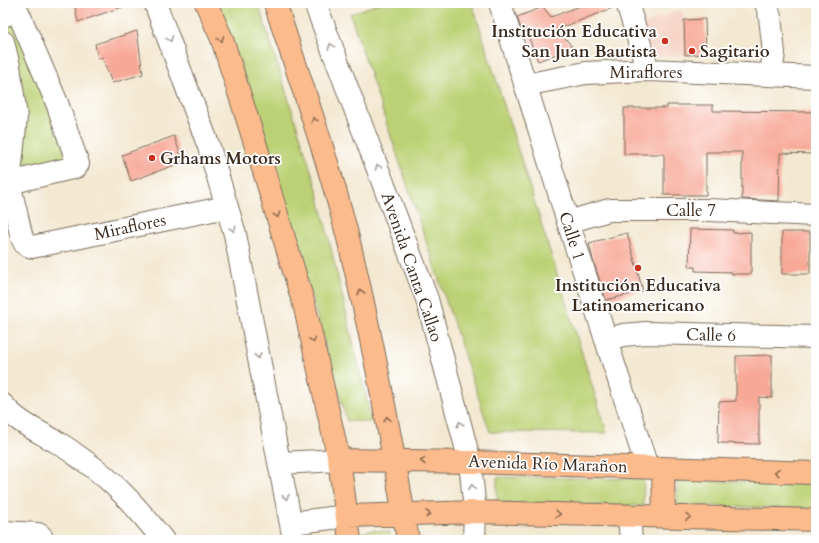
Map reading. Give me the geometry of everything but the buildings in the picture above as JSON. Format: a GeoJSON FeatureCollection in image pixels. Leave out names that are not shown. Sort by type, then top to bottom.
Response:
{"type":"FeatureCollection","features":[{"type":"Feature","properties":{"kind":"main road"},"geometry":{"type":"LineString","coordinates":[[206,3],[222,39],[306,308],[339,460],[350,540]]}},
{"type":"Feature","properties":{"kind":"main road"},"geometry":{"type":"LineString","coordinates":[[275,3],[315,124],[346,233],[381,385],[408,540]]}},
{"type":"Feature","properties":{"kind":"main road","name":"Avenida Río Marañon"},"geometry":{"type":"LineString","coordinates":[[339,460],[470,462],[816,473]]}},
{"type":"Feature","properties":{"kind":"main road"},"geometry":{"type":"LineString","coordinates":[[655,468],[664,517]]}},
{"type":"Feature","properties":{"kind":"main road"},"geometry":{"type":"LineString","coordinates":[[347,516],[475,512],[816,520]]}},
{"type":"Feature","properties":{"kind":"street"},"geometry":{"type":"LineString","coordinates":[[155,3],[209,147],[235,234],[293,531],[347,516]]}},
{"type":"Feature","properties":{"kind":"street","name":"Avenida Canta Callao"},"geometry":{"type":"LineString","coordinates":[[315,3],[427,299],[470,462],[475,512],[474,540]]}},
{"type":"Feature","properties":{"kind":"street","name":"Calle 1"},"geometry":{"type":"LineString","coordinates":[[500,3],[606,340],[655,468]]}},
{"type":"Feature","properties":{"kind":"street"},"geometry":{"type":"LineString","coordinates":[[627,3],[648,70]]}},
{"type":"Feature","properties":{"kind":"street"},"geometry":{"type":"LineString","coordinates":[[766,3],[770,17],[774,53],[771,74]]}},
{"type":"Feature","properties":{"kind":"street"},"geometry":{"type":"LineString","coordinates":[[3,16],[16,10],[18,12],[57,103],[78,164],[76,167],[9,183],[16,117],[9,66],[3,42]]}},
{"type":"Feature","properties":{"kind":"street","name":"Miraflores"},"geometry":{"type":"LineString","coordinates":[[525,85],[586,73],[648,70],[816,77]]}},
{"type":"Feature","properties":{"kind":"street","name":"Miraflores"},"geometry":{"type":"LineString","coordinates":[[9,183],[22,238],[25,244],[32,247],[227,208]]}},
{"type":"Feature","properties":{"kind":"street","name":"Calle 7"},"geometry":{"type":"LineString","coordinates":[[568,222],[609,210],[709,210],[816,215]]}},
{"type":"Feature","properties":{"kind":"street","name":"Calle 6"},"geometry":{"type":"LineString","coordinates":[[606,340],[623,335],[646,333],[816,337]]}},
{"type":"Feature","properties":{"kind":"street"},"geometry":{"type":"LineString","coordinates":[[3,405],[22,423],[57,442],[87,462],[108,480],[146,519],[163,540]]}},
{"type":"Feature","properties":{"kind":"street","name":"Avenida Río Marañon"},"geometry":{"type":"LineString","coordinates":[[280,463],[339,460]]}},
{"type":"Feature","properties":{"kind":"street"},"geometry":{"type":"LineString","coordinates":[[629,516],[631,540]]}},
{"type":"Feature","properties":{"kind":"street"},"geometry":{"type":"LineString","coordinates":[[3,532],[38,534],[41,536],[42,540]]}},
{"type":"Feature","properties":{"kind":"shaded area","name":"Institución Educativa San Juan Bautista"},"geometry":{"type":"Polygon","coordinates":[[[678,10],[683,12],[685,55],[649,57],[640,26],[678,10]]]}},
{"type":"Feature","properties":{"kind":"green space"},"geometry":{"type":"Polygon","coordinates":[[[216,3],[258,3],[317,189],[372,422],[347,421],[258,111],[216,3]]]}},
{"type":"Feature","properties":{"kind":"green space"},"geometry":{"type":"Polygon","coordinates":[[[380,3],[472,3],[607,433],[490,432],[350,14],[380,3]]]}},
{"type":"Feature","properties":{"kind":"green space"},"geometry":{"type":"Polygon","coordinates":[[[16,18],[75,163],[19,175],[25,149],[26,117],[3,24],[16,18]]]}},
{"type":"Feature","properties":{"kind":"green space"},"geometry":{"type":"Polygon","coordinates":[[[497,477],[644,479],[643,506],[497,503],[497,477]]]}},
{"type":"Feature","properties":{"kind":"green space"},"geometry":{"type":"Polygon","coordinates":[[[677,480],[816,484],[816,509],[677,505],[677,480]]]}},
{"type":"Feature","properties":{"kind":"green space"},"geometry":{"type":"Polygon","coordinates":[[[373,530],[389,532],[392,540],[361,540],[360,533],[373,530]]]}},
{"type":"Feature","properties":{"kind":"place","name":"Institución Educativa San Juan Bautista"},"geometry":{"type":"Point","coordinates":[665,41]}},
{"type":"Feature","properties":{"kind":"place","name":"Sagitario"},"geometry":{"type":"Point","coordinates":[692,51]}},
{"type":"Feature","properties":{"kind":"place","name":"Grhams Motors"},"geometry":{"type":"Point","coordinates":[152,158]}},
{"type":"Feature","properties":{"kind":"place","name":"Institución Educativa Latinoamericano"},"geometry":{"type":"Point","coordinates":[638,268]}}]}
